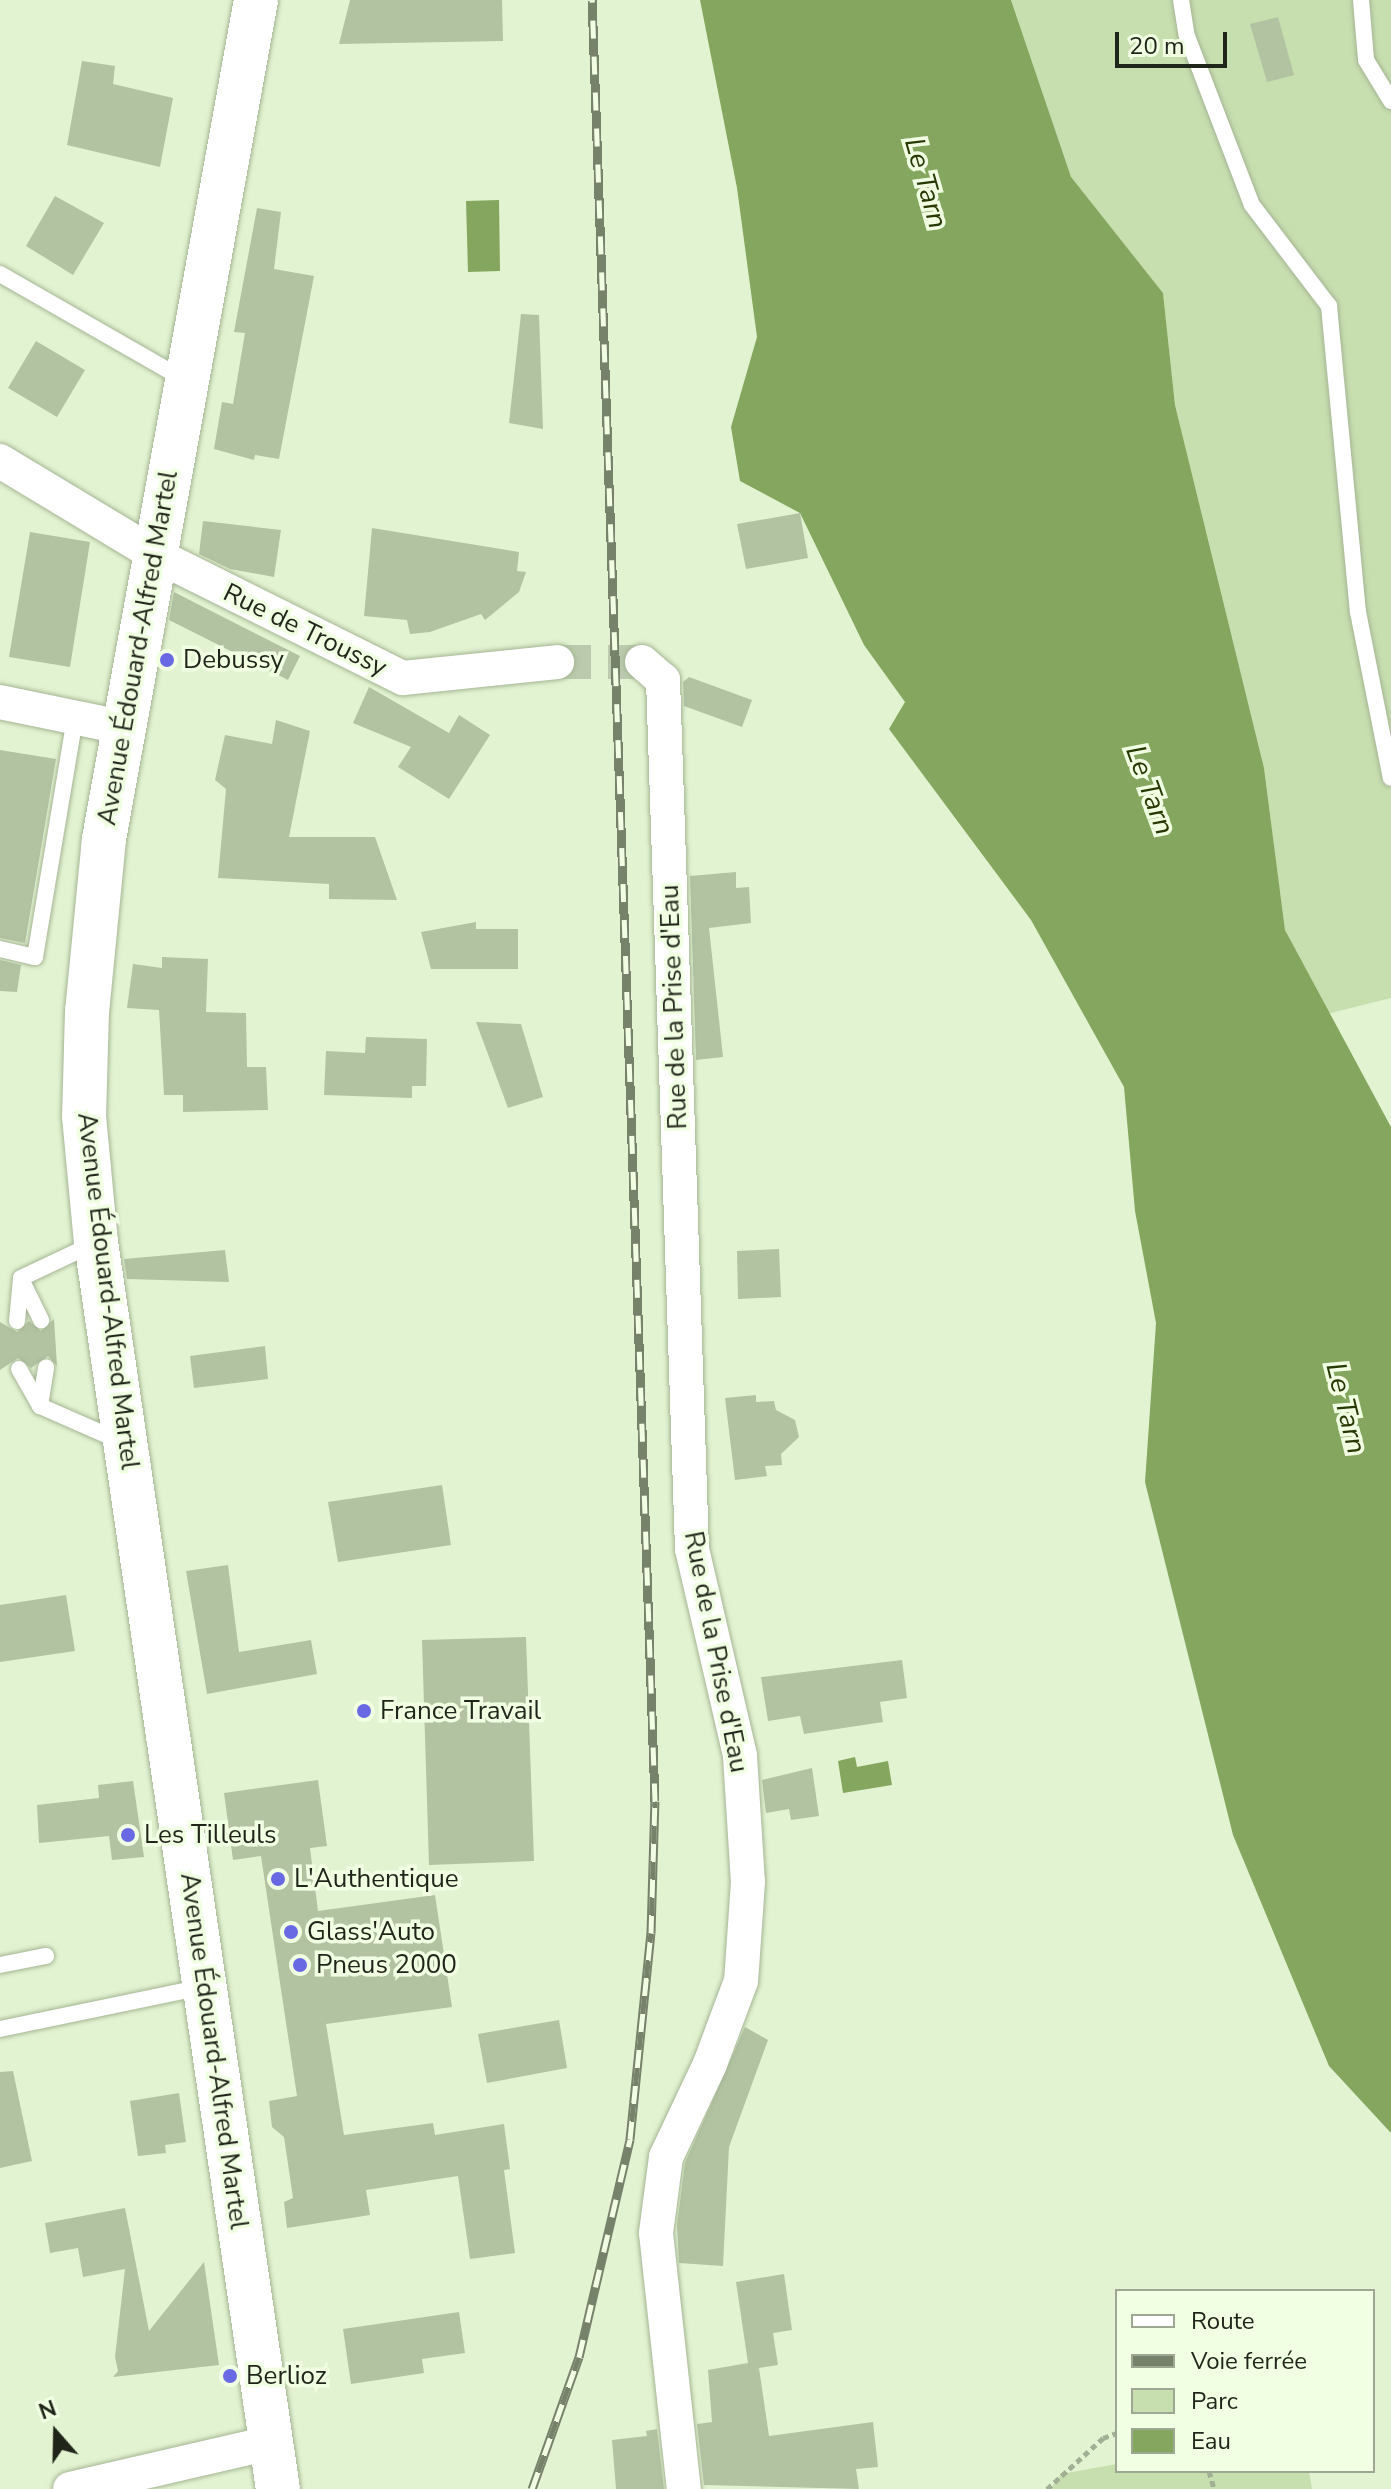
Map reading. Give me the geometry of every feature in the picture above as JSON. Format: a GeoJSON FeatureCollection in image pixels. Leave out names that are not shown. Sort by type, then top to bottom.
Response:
{"type":"FeatureCollection","features":[{"type":"Feature","properties":{"kind":"main road","name":"Avenue Édouard-Alfred Martel"},"geometry":{"type":"LineString","coordinates":[[256,0],[104,839],[87,1011],[84,1116],[96,1242],[278,2489]]}},
{"type":"Feature","properties":{"kind":"street","name":"Rue de Troussy"},"geometry":{"type":"LineString","coordinates":[[0,461],[154,554],[403,678],[557,662]]}},
{"type":"Feature","properties":{"kind":"street","name":"Rue de la Prise d'Eau"},"geometry":{"type":"LineString","coordinates":[[642,662],[663,680],[692,1549],[740,1756],[748,1882],[741,1981],[710,2064],[666,2157],[656,2233],[684,2489]]}},
{"type":"Feature","properties":{"kind":"street"},"geometry":{"type":"LineString","coordinates":[[0,702],[122,727]]}},
{"type":"Feature","properties":{"kind":"street"},"geometry":{"type":"LineString","coordinates":[[70,2489],[270,2443]]}},
{"type":"Feature","properties":{"kind":"lane"},"geometry":{"type":"LineString","coordinates":[[1181,0],[1187,36],[1252,205],[1329,306],[1358,612],[1391,778]]}},
{"type":"Feature","properties":{"kind":"lane"},"geometry":{"type":"LineString","coordinates":[[1361,0],[1366,60],[1391,101]]}},
{"type":"Feature","properties":{"kind":"lane"},"geometry":{"type":"LineString","coordinates":[[0,274],[185,380]]}},
{"type":"Feature","properties":{"kind":"lane"},"geometry":{"type":"LineString","coordinates":[[0,949],[35,957],[75,717]]}},
{"type":"Feature","properties":{"kind":"lane"},"geometry":{"type":"LineString","coordinates":[[21,1278],[96,1242]]}},
{"type":"Feature","properties":{"kind":"lane"},"geometry":{"type":"LineString","coordinates":[[21,1278],[41,1320]]}},
{"type":"Feature","properties":{"kind":"lane"},"geometry":{"type":"LineString","coordinates":[[17,1321],[21,1278]]}},
{"type":"Feature","properties":{"kind":"lane"},"geometry":{"type":"LineString","coordinates":[[40,1406],[46,1367]]}},
{"type":"Feature","properties":{"kind":"lane"},"geometry":{"type":"LineString","coordinates":[[19,1369],[40,1406],[126,1443]]}},
{"type":"Feature","properties":{"kind":"lane"},"geometry":{"type":"LineString","coordinates":[[0,1965],[46,1956]]}},
{"type":"Feature","properties":{"kind":"lane"},"geometry":{"type":"LineString","coordinates":[[0,2029],[205,1986]]}},
{"type":"Feature","properties":{"kind":"path"},"geometry":{"type":"LineString","coordinates":[[1047,2489],[1103,2438],[1115,2434]]}},
{"type":"Feature","properties":{"kind":"green space"},"geometry":{"type":"Polygon","coordinates":[[[1011,0],[1391,0],[1391,998],[1327,1014],[1285,930],[1264,768],[1175,405],[1163,293],[1071,178],[1011,0]]]}},
{"type":"Feature","properties":{"kind":"green space"},"geometry":{"type":"Polygon","coordinates":[[[1115,2464],[1115,2473],[1309,2473],[1312,2489],[1050,2489],[1061,2474],[1115,2464]]]}},
{"type":"Feature","properties":{"kind":"water","name":"Le Tarn"},"geometry":{"type":"Polygon","coordinates":[[[700,0],[1011,0],[1071,177],[1163,293],[1175,405],[1264,768],[1285,930],[1391,1127],[1391,2133],[1329,2066],[1233,1835],[1145,1482],[1156,1323],[1135,1211],[1124,1087],[1031,920],[889,729],[905,702],[864,645],[800,513],[740,481],[731,427],[757,337],[737,188],[700,0]]]}},
{"type":"Feature","properties":{"kind":"water"},"geometry":{"type":"Polygon","coordinates":[[[499,200],[500,271],[468,272],[466,201],[499,200]]]}},
{"type":"Feature","properties":{"kind":"water"},"geometry":{"type":"Polygon","coordinates":[[[855,1757],[857,1767],[888,1761],[892,1785],[843,1793],[838,1761],[855,1757]]]}},
{"type":"Feature","properties":{"kind":"building"},"geometry":{"type":"Polygon","coordinates":[[[350,0],[502,0],[503,41],[339,44],[350,0]]]}},
{"type":"Feature","properties":{"kind":"building"},"geometry":{"type":"Polygon","coordinates":[[[1278,17],[1294,75],[1267,82],[1250,24],[1278,17]]]}},
{"type":"Feature","properties":{"kind":"building"},"geometry":{"type":"Polygon","coordinates":[[[82,61],[115,66],[113,84],[173,98],[160,167],[67,145],[82,61]]]}},
{"type":"Feature","properties":{"kind":"building"},"geometry":{"type":"Polygon","coordinates":[[[55,196],[104,223],[73,275],[26,246],[55,196]]]}},
{"type":"Feature","properties":{"kind":"building"},"geometry":{"type":"Polygon","coordinates":[[[257,208],[281,212],[274,269],[314,276],[279,459],[255,455],[254,460],[214,449],[222,402],[233,404],[245,333],[234,332],[257,208]]]}},
{"type":"Feature","properties":{"kind":"building"},"geometry":{"type":"Polygon","coordinates":[[[521,314],[539,315],[543,429],[509,423],[521,314]]]}},
{"type":"Feature","properties":{"kind":"building"},"geometry":{"type":"Polygon","coordinates":[[[36,341],[85,370],[57,417],[8,388],[36,341]]]}},
{"type":"Feature","properties":{"kind":"building"},"geometry":{"type":"Polygon","coordinates":[[[800,513],[808,558],[746,569],[737,524],[800,513]]]}},
{"type":"Feature","properties":{"kind":"building"},"geometry":{"type":"Polygon","coordinates":[[[203,521],[281,530],[274,577],[230,569],[199,554],[203,521]]]}},
{"type":"Feature","properties":{"kind":"building"},"geometry":{"type":"Polygon","coordinates":[[[372,528],[519,552],[517,571],[526,572],[519,592],[485,620],[481,614],[430,632],[410,634],[407,620],[364,616],[372,528]]]}},
{"type":"Feature","properties":{"kind":"building"},"geometry":{"type":"Polygon","coordinates":[[[30,532],[90,542],[70,667],[9,657],[30,532]]]}},
{"type":"Feature","properties":{"kind":"building"},"geometry":{"type":"Polygon","coordinates":[[[174,592],[300,656],[288,680],[169,620],[174,592]]]}},
{"type":"Feature","properties":{"kind":"building"},"geometry":{"type":"Polygon","coordinates":[[[689,677],[752,700],[742,727],[684,706],[683,682],[689,677]]]}},
{"type":"Feature","properties":{"kind":"building"},"geometry":{"type":"Polygon","coordinates":[[[369,687],[449,733],[459,715],[490,735],[449,799],[398,767],[411,747],[353,723],[369,687]]]}},
{"type":"Feature","properties":{"kind":"building"},"geometry":{"type":"Polygon","coordinates":[[[276,720],[310,731],[289,837],[375,837],[397,900],[329,899],[329,884],[218,878],[226,789],[215,780],[225,735],[272,744],[276,720]]]}},
{"type":"Feature","properties":{"kind":"building"},"geometry":{"type":"Polygon","coordinates":[[[0,750],[56,759],[25,943],[0,938],[0,750]]]}},
{"type":"Feature","properties":{"kind":"building"},"geometry":{"type":"Polygon","coordinates":[[[736,872],[736,888],[749,887],[751,923],[709,928],[723,1057],[696,1060],[690,876],[736,872]]]}},
{"type":"Feature","properties":{"kind":"building"},"geometry":{"type":"Polygon","coordinates":[[[476,922],[476,929],[518,929],[518,969],[431,969],[421,932],[476,922]]]}},
{"type":"Feature","properties":{"kind":"building"},"geometry":{"type":"Polygon","coordinates":[[[162,957],[208,959],[206,1012],[246,1013],[247,1067],[266,1067],[268,1110],[183,1112],[183,1095],[164,1095],[159,1010],[127,1008],[133,964],[162,968],[162,957]]]}},
{"type":"Feature","properties":{"kind":"building"},"geometry":{"type":"Polygon","coordinates":[[[0,960],[21,965],[17,992],[0,991],[0,960]]]}},
{"type":"Feature","properties":{"kind":"building"},"geometry":{"type":"Polygon","coordinates":[[[476,1022],[521,1024],[543,1097],[508,1108],[476,1022]]]}},
{"type":"Feature","properties":{"kind":"building"},"geometry":{"type":"Polygon","coordinates":[[[366,1037],[427,1039],[426,1086],[412,1086],[412,1098],[324,1095],[326,1051],[365,1053],[366,1037]]]}},
{"type":"Feature","properties":{"kind":"building"},"geometry":{"type":"Polygon","coordinates":[[[779,1249],[781,1297],[738,1299],[737,1251],[779,1249]]]}},
{"type":"Feature","properties":{"kind":"building"},"geometry":{"type":"Polygon","coordinates":[[[225,1250],[229,1282],[127,1279],[124,1259],[225,1250]]]}},
{"type":"Feature","properties":{"kind":"building"},"geometry":{"type":"Polygon","coordinates":[[[54,1319],[57,1366],[48,1356],[31,1368],[18,1358],[0,1370],[0,1322],[17,1332],[29,1321],[41,1331],[54,1319]]]}},
{"type":"Feature","properties":{"kind":"building"},"geometry":{"type":"Polygon","coordinates":[[[265,1346],[268,1379],[194,1388],[190,1356],[265,1346]]]}},
{"type":"Feature","properties":{"kind":"building"},"geometry":{"type":"Polygon","coordinates":[[[756,1395],[756,1402],[774,1401],[776,1410],[795,1420],[799,1437],[781,1454],[782,1465],[765,1466],[767,1476],[735,1480],[725,1398],[756,1395]]]}},
{"type":"Feature","properties":{"kind":"building"},"geometry":{"type":"Polygon","coordinates":[[[442,1485],[451,1545],[338,1562],[328,1502],[442,1485]]]}},
{"type":"Feature","properties":{"kind":"building"},"geometry":{"type":"Polygon","coordinates":[[[228,1565],[239,1652],[311,1640],[317,1674],[207,1694],[186,1571],[228,1565]]]}},
{"type":"Feature","properties":{"kind":"building"},"geometry":{"type":"Polygon","coordinates":[[[66,1595],[75,1651],[0,1662],[0,1605],[66,1595]]]}},
{"type":"Feature","properties":{"kind":"building"},"geometry":{"type":"Polygon","coordinates":[[[526,1637],[534,1861],[429,1865],[422,1640],[526,1637]]]}},
{"type":"Feature","properties":{"kind":"building"},"geometry":{"type":"Polygon","coordinates":[[[902,1660],[907,1698],[880,1702],[883,1722],[804,1734],[800,1716],[768,1721],[761,1677],[902,1660]]]}},
{"type":"Feature","properties":{"kind":"building"},"geometry":{"type":"Polygon","coordinates":[[[812,1768],[819,1816],[791,1820],[789,1809],[766,1813],[762,1780],[812,1768]]]}},
{"type":"Feature","properties":{"kind":"building"},"geometry":{"type":"Polygon","coordinates":[[[318,1780],[327,1846],[310,1848],[318,1911],[435,1895],[452,2007],[326,2024],[344,2135],[433,2123],[435,2135],[504,2124],[510,2169],[504,2170],[515,2253],[470,2259],[458,2176],[366,2190],[370,2215],[287,2228],[284,2202],[293,2198],[284,2137],[272,2127],[269,2101],[297,2096],[261,1856],[233,1860],[224,1793],[318,1780]]]}},
{"type":"Feature","properties":{"kind":"building"},"geometry":{"type":"Polygon","coordinates":[[[133,1781],[144,1857],[112,1860],[109,1836],[39,1843],[37,1805],[99,1798],[98,1785],[133,1781]]]}},
{"type":"Feature","properties":{"kind":"building"},"geometry":{"type":"Polygon","coordinates":[[[559,2020],[567,2068],[487,2083],[478,2034],[559,2020]]]}},
{"type":"Feature","properties":{"kind":"building"},"geometry":{"type":"Polygon","coordinates":[[[745,2027],[768,2040],[729,2147],[723,2266],[679,2263],[677,2225],[685,2163],[745,2027]]]}},
{"type":"Feature","properties":{"kind":"building"},"geometry":{"type":"Polygon","coordinates":[[[13,2071],[32,2161],[0,2168],[0,2072],[13,2071]]]}},
{"type":"Feature","properties":{"kind":"building"},"geometry":{"type":"Polygon","coordinates":[[[179,2093],[186,2142],[165,2145],[166,2153],[138,2156],[130,2101],[179,2093]]]}},
{"type":"Feature","properties":{"kind":"building"},"geometry":{"type":"Polygon","coordinates":[[[125,2208],[149,2331],[204,2262],[219,2365],[113,2377],[118,2371],[115,2357],[125,2269],[83,2277],[78,2248],[50,2253],[45,2223],[125,2208]]]}},
{"type":"Feature","properties":{"kind":"building"},"geometry":{"type":"Polygon","coordinates":[[[784,2274],[792,2330],[773,2333],[778,2365],[759,2368],[769,2436],[873,2422],[878,2467],[856,2469],[859,2489],[704,2485],[697,2424],[712,2422],[708,2370],[748,2363],[736,2282],[784,2274]]]}},
{"type":"Feature","properties":{"kind":"building"},"geometry":{"type":"Polygon","coordinates":[[[459,2312],[465,2353],[422,2359],[424,2373],[351,2384],[343,2329],[459,2312]]]}},
{"type":"Feature","properties":{"kind":"building"},"geometry":{"type":"Polygon","coordinates":[[[657,2429],[664,2489],[616,2489],[612,2440],[647,2436],[646,2431],[657,2429]]]}},
{"type":"Feature","properties":{"kind":"tunnel"},"geometry":{"type":"LineString","coordinates":[[557,662],[642,662]]}},
{"type":"Feature","properties":{"kind":"railway"},"geometry":{"type":"LineString","coordinates":[[532,2489],[579,2357],[630,2139],[651,1933],[655,1801],[592,0]]}},
{"type":"Feature","properties":{"kind":"place","name":"Debussy"},"geometry":{"type":"Point","coordinates":[167,660]}},
{"type":"Feature","properties":{"kind":"place","name":"France Travail"},"geometry":{"type":"Point","coordinates":[364,1711]}},
{"type":"Feature","properties":{"kind":"place","name":"Les Tilleuls"},"geometry":{"type":"Point","coordinates":[128,1835]}},
{"type":"Feature","properties":{"kind":"place","name":"L'Authentique"},"geometry":{"type":"Point","coordinates":[278,1879]}},
{"type":"Feature","properties":{"kind":"place","name":"Glass'Auto"},"geometry":{"type":"Point","coordinates":[291,1932]}},
{"type":"Feature","properties":{"kind":"place","name":"Pneus 2000"},"geometry":{"type":"Point","coordinates":[300,1965]}},
{"type":"Feature","properties":{"kind":"place","name":"Berlioz"},"geometry":{"type":"Point","coordinates":[230,2376]}}]}
